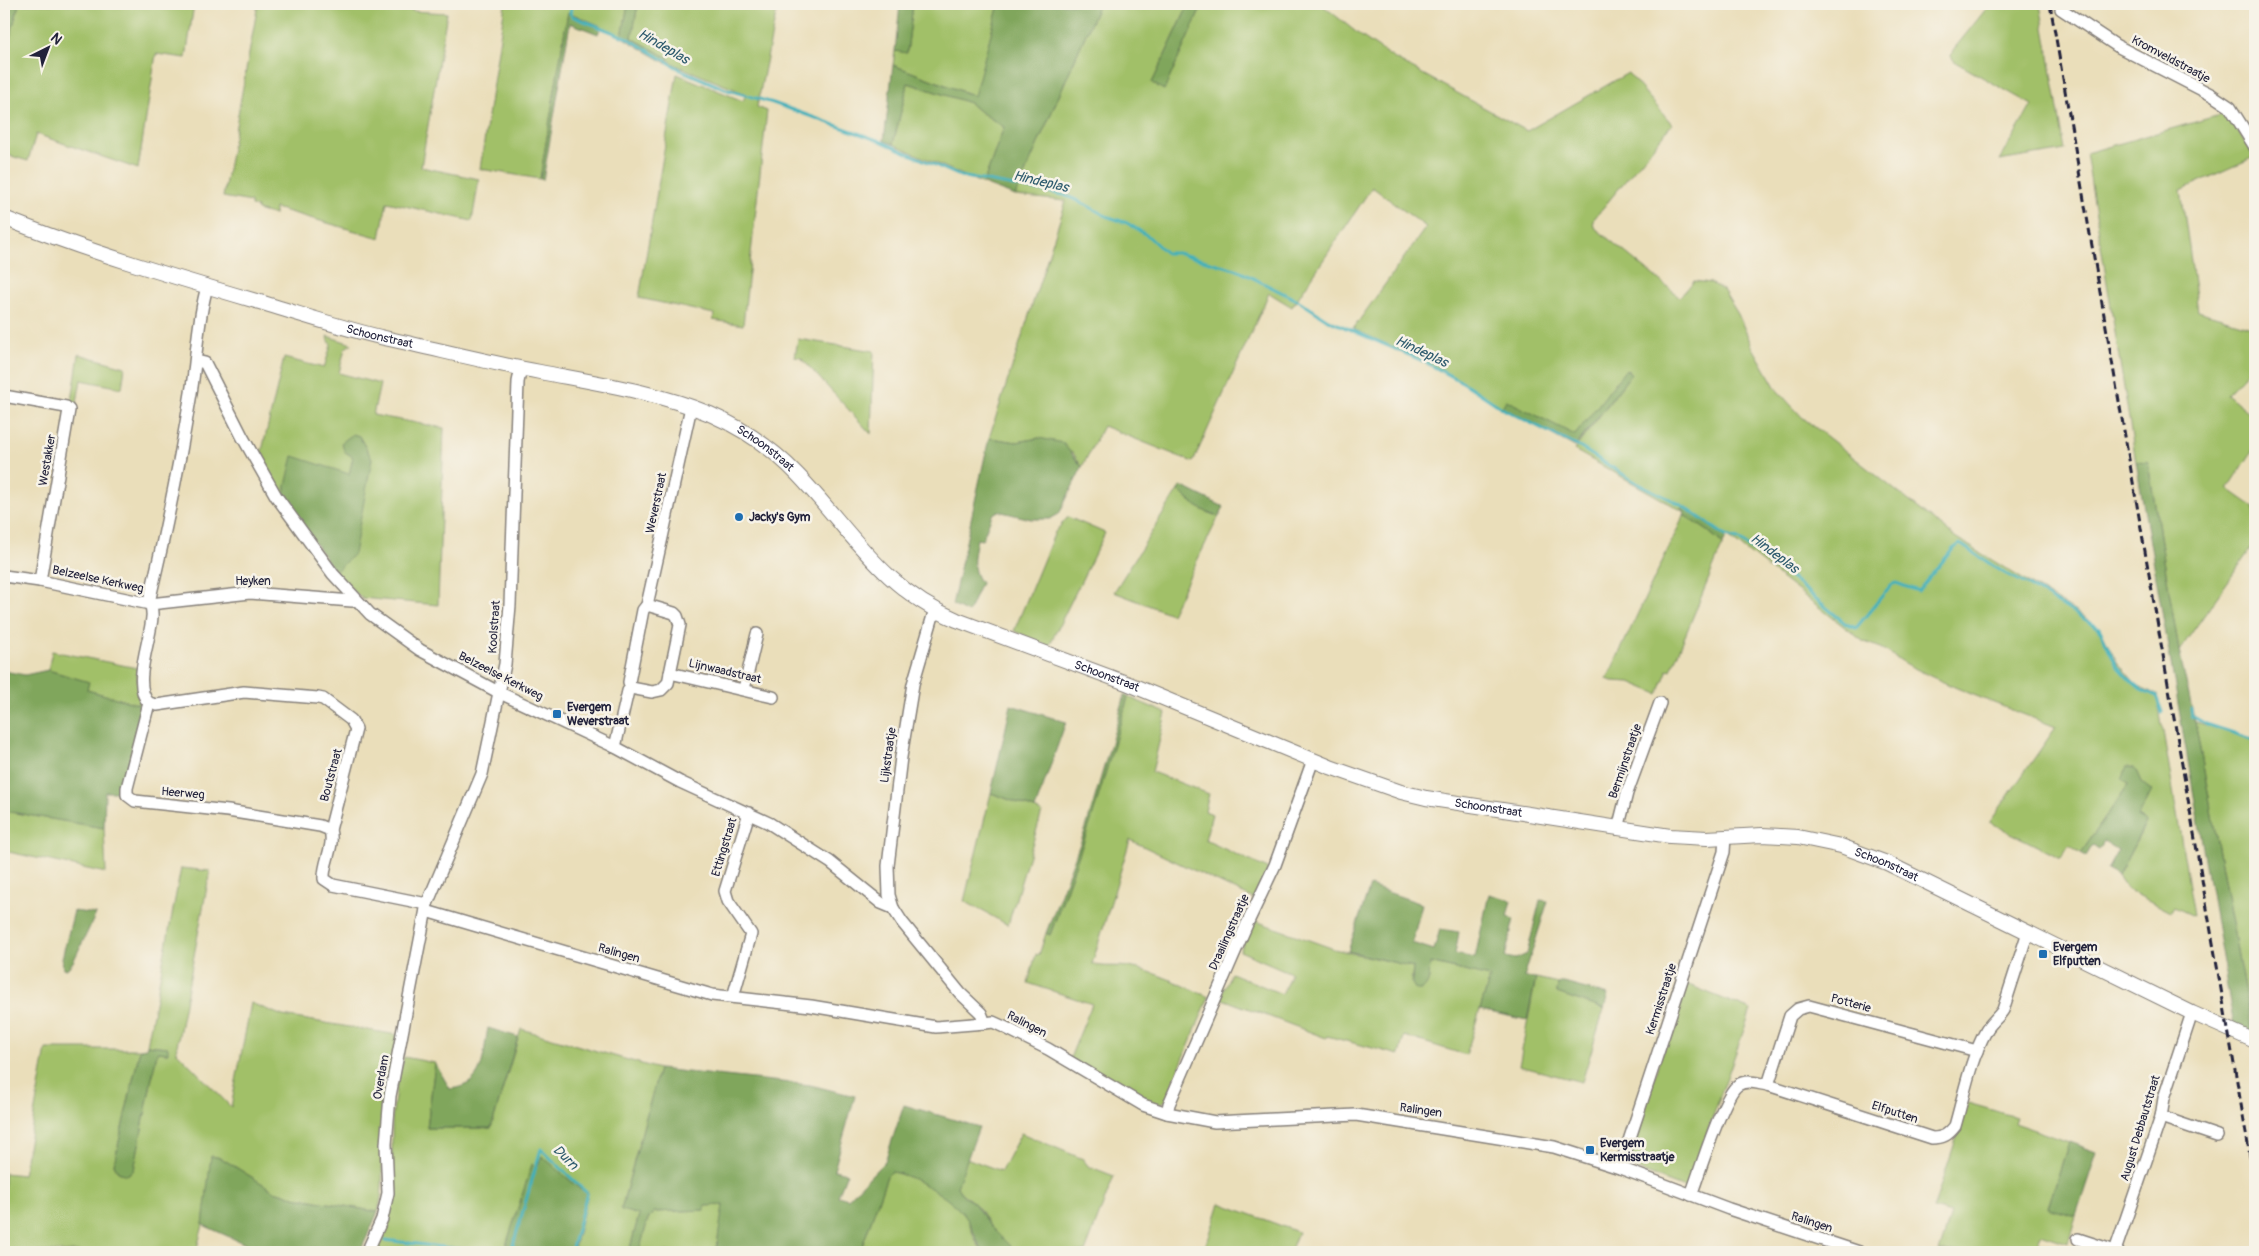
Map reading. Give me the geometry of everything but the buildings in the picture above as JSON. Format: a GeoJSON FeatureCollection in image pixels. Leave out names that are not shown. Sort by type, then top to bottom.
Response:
{"type":"FeatureCollection","features":[{"type":"Feature","properties":{"kind":"street","name":"Kromveldstraatje"},"geometry":{"type":"LineString","coordinates":[[2061,9],[2117,46],[2212,95],[2230,107],[2255,147]]}},
{"type":"Feature","properties":{"kind":"street","name":"Schoonstraat"},"geometry":{"type":"LineString","coordinates":[[5,222],[207,288],[357,332],[657,397],[691,407],[740,429],[783,461],[807,485],[867,556],[900,586],[935,609],[957,620],[1129,684],[1313,760],[1371,782],[1426,798],[1670,836],[1725,838],[1778,835],[1841,846],[1887,863],[2255,1042]]}},
{"type":"Feature","properties":{"kind":"street","name":"Belzeelse Kerkweg"},"geometry":{"type":"LineString","coordinates":[[4,576],[40,581],[150,604],[182,444],[196,361],[203,301],[207,288]]}},
{"type":"Feature","properties":{"kind":"street","name":"Belzeelse Kerkweg"},"geometry":{"type":"LineString","coordinates":[[196,361],[205,363],[248,448],[276,496],[317,553],[355,600],[370,614],[420,650],[500,693],[615,747],[680,782],[749,813],[810,848],[881,903],[893,908]]}},
{"type":"Feature","properties":{"kind":"street","name":"Koolstraat"},"geometry":{"type":"LineString","coordinates":[[427,908],[482,774],[500,693],[509,627],[518,382],[521,368]]}},
{"type":"Feature","properties":{"kind":"street","name":"Westakker"},"geometry":{"type":"LineString","coordinates":[[4,396],[66,407],[70,410],[40,581]]}},
{"type":"Feature","properties":{"kind":"street","name":"Weverstraat"},"geometry":{"type":"LineString","coordinates":[[615,747],[628,691],[631,688],[629,682],[630,673],[643,610],[647,605],[691,407]]}},
{"type":"Feature","properties":{"kind":"street","name":"Heyken"},"geometry":{"type":"LineString","coordinates":[[150,604],[250,593],[355,600]]}},
{"type":"Feature","properties":{"kind":"street"},"geometry":{"type":"LineString","coordinates":[[149,703],[142,694],[142,687],[152,617],[150,604]]}},
{"type":"Feature","properties":{"kind":"street"},"geometry":{"type":"LineString","coordinates":[[631,688],[652,692],[661,690],[668,683],[670,673],[680,620],[674,613],[647,605]]}},
{"type":"Feature","properties":{"kind":"street","name":"Lijkstraatje"},"geometry":{"type":"LineString","coordinates":[[893,908],[889,895],[888,866],[901,757],[913,684],[935,609]]}},
{"type":"Feature","properties":{"kind":"street"},"geometry":{"type":"LineString","coordinates":[[744,689],[757,634]]}},
{"type":"Feature","properties":{"kind":"street","name":"Lijnwaadstraat"},"geometry":{"type":"LineString","coordinates":[[670,673],[774,697]]}},
{"type":"Feature","properties":{"kind":"street","name":"Boutstraat"},"geometry":{"type":"LineString","coordinates":[[149,703],[157,705],[252,692],[318,698],[351,720],[356,729],[356,736],[330,830],[333,840],[324,871],[326,882],[427,908]]}},
{"type":"Feature","properties":{"kind":"street","name":"Heerweg"},"geometry":{"type":"LineString","coordinates":[[149,703],[127,788],[128,795],[135,801],[228,811],[320,826],[330,830]]}},
{"type":"Feature","properties":{"kind":"street","name":"Bermijnstraatje"},"geometry":{"type":"LineString","coordinates":[[1618,829],[1627,794],[1660,703]]}},
{"type":"Feature","properties":{"kind":"street","name":"Draailingstraatje"},"geometry":{"type":"LineString","coordinates":[[1167,1113],[1247,924],[1276,865],[1313,760]]}},
{"type":"Feature","properties":{"kind":"street","name":"Ettingstraat"},"geometry":{"type":"LineString","coordinates":[[733,997],[751,934],[728,901],[725,891],[749,813]]}},
{"type":"Feature","properties":{"kind":"street","name":"Kermisstraatje"},"geometry":{"type":"LineString","coordinates":[[1620,1168],[1724,852],[1725,838]]}},
{"type":"Feature","properties":{"kind":"street","name":"Ralingen"},"geometry":{"type":"LineString","coordinates":[[427,908],[712,995],[810,1006],[936,1026],[992,1022],[1048,1049],[1143,1105],[1167,1113],[1215,1122],[1310,1115],[1356,1115],[1554,1147],[1620,1168],[1692,1195],[1859,1252]]}},
{"type":"Feature","properties":{"kind":"street","name":"Overdam"},"geometry":{"type":"LineString","coordinates":[[368,1252],[382,1219],[388,1193],[386,1144],[390,1096],[427,908]]}},
{"type":"Feature","properties":{"kind":"street"},"geometry":{"type":"LineString","coordinates":[[893,908],[938,967],[980,1013],[985,1022]]}},
{"type":"Feature","properties":{"kind":"street","name":"Elfputten"},"geometry":{"type":"LineString","coordinates":[[1692,1195],[1727,1099],[1733,1089],[1740,1084],[1748,1082],[1768,1085],[1932,1138],[1940,1138],[1948,1134],[1955,1126],[1977,1051],[1987,1030],[2003,1010],[2028,932]]}},
{"type":"Feature","properties":{"kind":"street","name":"Potterie"},"geometry":{"type":"LineString","coordinates":[[1768,1085],[1790,1016],[1798,1009],[1809,1006],[1977,1051]]}},
{"type":"Feature","properties":{"kind":"street","name":"August Debbautstraat"},"geometry":{"type":"LineString","coordinates":[[2116,1252],[2161,1116],[2164,1098],[2192,1013]]}},
{"type":"Feature","properties":{"kind":"street"},"geometry":{"type":"LineString","coordinates":[[2161,1116],[2217,1136]]}},
{"type":"Feature","properties":{"kind":"street"},"geometry":{"type":"LineString","coordinates":[[2078,1239],[2116,1252]]}},
{"type":"Feature","properties":{"kind":"green space"},"geometry":{"type":"Polygon","coordinates":[[[4,4],[19,4],[4,59],[4,4]]]}},
{"type":"Feature","properties":{"kind":"green space"},"geometry":{"type":"Polygon","coordinates":[[[19,4],[194,4],[186,58],[156,54],[138,169],[36,134],[28,161],[4,154],[4,59],[19,4]]]}},
{"type":"Feature","properties":{"kind":"green space"},"geometry":{"type":"Polygon","coordinates":[[[258,4],[412,4],[412,11],[447,13],[421,167],[479,179],[472,221],[387,202],[380,238],[275,208],[275,215],[257,210],[257,207],[251,206],[251,202],[223,197],[258,4]]]}},
{"type":"Feature","properties":{"kind":"green space"},"geometry":{"type":"Polygon","coordinates":[[[505,4],[628,4],[622,37],[568,12],[540,179],[480,169],[505,4]]]}},
{"type":"Feature","properties":{"kind":"green space"},"geometry":{"type":"Polygon","coordinates":[[[628,4],[638,4],[632,38],[669,58],[666,63],[622,37],[628,4]]]}},
{"type":"Feature","properties":{"kind":"green space"},"geometry":{"type":"Polygon","coordinates":[[[638,4],[778,4],[757,107],[767,111],[743,325],[713,320],[714,314],[639,298],[677,74],[743,101],[746,94],[678,66],[632,38],[638,4]]]}},
{"type":"Feature","properties":{"kind":"green space"},"geometry":{"type":"Polygon","coordinates":[[[900,4],[913,4],[907,53],[895,51],[900,4]]]}},
{"type":"Feature","properties":{"kind":"green space"},"geometry":{"type":"Polygon","coordinates":[[[913,4],[999,4],[975,96],[893,65],[895,51],[907,52],[913,4]]]}},
{"type":"Feature","properties":{"kind":"green space"},"geometry":{"type":"Polygon","coordinates":[[[999,4],[1099,4],[1015,196],[983,184],[1004,127],[970,103],[908,83],[893,144],[884,141],[893,65],[974,96],[999,4]]]}},
{"type":"Feature","properties":{"kind":"green space"},"geometry":{"type":"Polygon","coordinates":[[[1099,4],[1189,4],[1152,83],[1164,90],[1203,4],[1321,4],[1361,36],[1395,59],[1527,131],[1628,73],[1672,124],[1593,220],[1594,227],[1680,297],[1694,281],[1711,283],[1723,290],[1738,314],[1752,346],[1777,390],[1802,417],[1955,537],[2090,621],[2103,634],[2117,662],[2137,685],[2157,695],[2194,916],[2174,907],[2171,912],[2128,890],[2118,876],[2146,823],[2137,817],[2152,791],[2141,782],[2134,768],[2128,785],[2081,853],[2069,845],[2061,858],[1990,822],[2056,727],[1947,684],[1912,667],[1883,649],[1864,642],[1727,536],[1683,506],[1681,510],[1574,450],[1631,374],[1627,369],[1575,436],[1506,400],[1502,408],[1461,381],[1422,360],[1353,329],[1426,227],[1372,187],[1292,307],[1269,293],[1193,462],[1103,426],[1082,467],[1073,453],[1039,438],[1017,442],[989,438],[1066,201],[1015,196],[1099,4]]]}},
{"type":"Feature","properties":{"kind":"green space"},"geometry":{"type":"Polygon","coordinates":[[[1189,4],[1203,4],[1164,90],[1152,83],[1189,4]]]}},
{"type":"Feature","properties":{"kind":"green space"},"geometry":{"type":"Polygon","coordinates":[[[1990,4],[2040,4],[2065,150],[1999,161],[2032,105],[1955,62],[1951,56],[1953,50],[1990,4]]]}},
{"type":"Feature","properties":{"kind":"green space"},"geometry":{"type":"Polygon","coordinates":[[[568,12],[601,26],[598,34],[570,23],[543,180],[540,179],[568,12]]]}},
{"type":"Feature","properties":{"kind":"green space"},"geometry":{"type":"Polygon","coordinates":[[[908,83],[970,103],[1004,127],[983,184],[893,144],[908,83]]]}},
{"type":"Feature","properties":{"kind":"green space"},"geometry":{"type":"Polygon","coordinates":[[[2227,113],[2254,157],[2181,190],[2198,311],[2255,328],[2255,364],[2227,394],[2255,417],[2255,447],[2228,489],[2255,508],[2255,543],[2179,651],[2148,463],[2136,462],[2086,153],[2227,113]]]}},
{"type":"Feature","properties":{"kind":"green space"},"geometry":{"type":"Polygon","coordinates":[[[327,336],[352,344],[345,348],[339,373],[380,384],[373,415],[444,428],[438,605],[361,598],[335,572],[372,459],[359,436],[349,475],[283,498],[260,459],[284,358],[324,368],[331,345],[327,336]]]}},
{"type":"Feature","properties":{"kind":"green space"},"geometry":{"type":"Polygon","coordinates":[[[798,339],[874,351],[871,434],[801,358],[795,357],[798,339]]]}},
{"type":"Feature","properties":{"kind":"green space"},"geometry":{"type":"Polygon","coordinates":[[[79,354],[125,367],[122,388],[81,380],[76,407],[70,405],[79,354]]]}},
{"type":"Feature","properties":{"kind":"green space"},"geometry":{"type":"Polygon","coordinates":[[[1626,369],[1631,374],[1575,447],[1502,408],[1506,400],[1575,435],[1626,369]]]}},
{"type":"Feature","properties":{"kind":"green space"},"geometry":{"type":"Polygon","coordinates":[[[353,434],[359,436],[372,459],[354,554],[335,572],[283,498],[293,456],[349,474],[353,457],[345,452],[341,443],[353,434]]]}},
{"type":"Feature","properties":{"kind":"green space"},"geometry":{"type":"Polygon","coordinates":[[[989,438],[1017,442],[1039,438],[1063,443],[1082,467],[1059,514],[1050,519],[1031,519],[998,511],[992,515],[982,540],[977,539],[974,567],[981,583],[968,613],[952,605],[989,438]]]}},
{"type":"Feature","properties":{"kind":"green space"},"geometry":{"type":"Polygon","coordinates":[[[2136,462],[2148,463],[2179,651],[2195,722],[2252,1032],[2234,1026],[2136,462]]]}},
{"type":"Feature","properties":{"kind":"green space"},"geometry":{"type":"Polygon","coordinates":[[[1181,486],[1224,507],[1219,516],[1202,510],[1192,503],[1178,490],[1181,486]]]}},
{"type":"Feature","properties":{"kind":"green space"},"geometry":{"type":"Polygon","coordinates":[[[1178,490],[1197,506],[1219,516],[1171,614],[1114,592],[1178,490]]]}},
{"type":"Feature","properties":{"kind":"green space"},"geometry":{"type":"Polygon","coordinates":[[[1683,505],[1727,536],[1723,544],[1684,515],[1685,512],[1681,510],[1683,505]]]}},
{"type":"Feature","properties":{"kind":"green space"},"geometry":{"type":"Polygon","coordinates":[[[1684,515],[1723,544],[1671,670],[1668,669],[1658,694],[1630,682],[1607,679],[1684,515]]]}},
{"type":"Feature","properties":{"kind":"green space"},"geometry":{"type":"Polygon","coordinates":[[[1068,517],[1105,533],[1049,646],[1014,631],[1055,532],[1068,517]]]}},
{"type":"Feature","properties":{"kind":"green space"},"geometry":{"type":"Polygon","coordinates":[[[52,651],[137,668],[138,696],[141,705],[87,690],[88,682],[48,670],[52,651]]]}},
{"type":"Feature","properties":{"kind":"green space"},"geometry":{"type":"Polygon","coordinates":[[[48,670],[89,682],[87,690],[141,705],[123,792],[105,792],[104,828],[4,811],[4,671],[25,675],[48,670]]]}},
{"type":"Feature","properties":{"kind":"green space"},"geometry":{"type":"Polygon","coordinates":[[[1125,695],[1128,697],[1091,821],[1050,935],[1046,933],[1086,828],[1125,695]]]}},
{"type":"Feature","properties":{"kind":"green space"},"geometry":{"type":"Polygon","coordinates":[[[1128,697],[1166,713],[1152,772],[1209,794],[1205,811],[1212,814],[1205,840],[1268,869],[1254,899],[1130,840],[1092,964],[1128,967],[1149,972],[1209,997],[1166,1100],[1158,1106],[1149,1103],[1070,1058],[1092,1004],[1028,983],[1036,954],[1039,955],[1046,933],[1050,935],[1091,821],[1128,697]]]}},
{"type":"Feature","properties":{"kind":"green space"},"geometry":{"type":"Polygon","coordinates":[[[1011,705],[1066,722],[1035,809],[991,793],[1011,705]]]}},
{"type":"Feature","properties":{"kind":"green space"},"geometry":{"type":"Polygon","coordinates":[[[2195,722],[2255,739],[2255,1033],[2252,1032],[2195,722]]]}},
{"type":"Feature","properties":{"kind":"green space"},"geometry":{"type":"Polygon","coordinates":[[[2127,767],[2135,768],[2141,782],[2152,791],[2137,817],[2146,822],[2118,876],[2107,870],[2118,850],[2104,841],[2099,849],[2093,845],[2086,856],[2081,853],[2128,785],[2122,779],[2127,767]]]}},
{"type":"Feature","properties":{"kind":"green space"},"geometry":{"type":"Polygon","coordinates":[[[991,793],[1042,812],[1008,925],[964,901],[991,793]]]}},
{"type":"Feature","properties":{"kind":"green space"},"geometry":{"type":"Polygon","coordinates":[[[4,811],[104,828],[106,873],[4,851],[4,811]]]}},
{"type":"Feature","properties":{"kind":"green space"},"geometry":{"type":"Polygon","coordinates":[[[181,868],[210,871],[176,1051],[231,1107],[251,1003],[283,1016],[398,1035],[385,1102],[382,1143],[382,1186],[378,1212],[294,1197],[274,1191],[221,1158],[212,1156],[203,1225],[196,1252],[4,1252],[4,1173],[23,1175],[46,1049],[140,1049],[114,1164],[118,1172],[127,1175],[134,1170],[157,1052],[167,1053],[167,1047],[147,1045],[181,868]]]}},
{"type":"Feature","properties":{"kind":"green space"},"geometry":{"type":"Polygon","coordinates":[[[1370,886],[1422,904],[1412,943],[1434,950],[1440,929],[1459,932],[1455,954],[1475,958],[1489,894],[1511,900],[1507,917],[1514,919],[1505,957],[1516,959],[1527,954],[1540,900],[1548,901],[1524,977],[1536,978],[1527,1020],[1480,1010],[1490,977],[1430,963],[1427,985],[1422,990],[1416,990],[1412,984],[1413,967],[1348,951],[1370,886]]]}},
{"type":"Feature","properties":{"kind":"green space"},"geometry":{"type":"Polygon","coordinates":[[[74,911],[96,914],[73,962],[67,969],[63,968],[62,958],[74,911]]]}},
{"type":"Feature","properties":{"kind":"green space"},"geometry":{"type":"Polygon","coordinates":[[[1253,920],[1334,949],[1414,967],[1411,978],[1429,979],[1429,963],[1490,977],[1466,1055],[1404,1036],[1399,1055],[1327,1036],[1326,1038],[1220,998],[1231,973],[1282,994],[1291,973],[1240,951],[1253,920]]]}},
{"type":"Feature","properties":{"kind":"green space"},"geometry":{"type":"Polygon","coordinates":[[[1536,978],[1558,983],[1557,993],[1604,1009],[1582,1082],[1519,1066],[1536,978]]]}},
{"type":"Feature","properties":{"kind":"green space"},"geometry":{"type":"Polygon","coordinates":[[[1558,983],[1608,995],[1604,1009],[1557,993],[1558,983]]]}},
{"type":"Feature","properties":{"kind":"green space"},"geometry":{"type":"Polygon","coordinates":[[[1684,983],[1751,1010],[1687,1189],[1628,1166],[1628,1159],[1684,983]]]}},
{"type":"Feature","properties":{"kind":"green space"},"geometry":{"type":"Polygon","coordinates":[[[488,1028],[518,1037],[491,1128],[427,1128],[435,1063],[450,1089],[470,1082],[476,1076],[483,1059],[488,1028]]]}},
{"type":"Feature","properties":{"kind":"green space"},"geometry":{"type":"Polygon","coordinates":[[[521,1029],[659,1069],[621,1209],[639,1215],[629,1252],[573,1252],[588,1193],[581,1190],[542,1156],[537,1167],[532,1165],[504,1252],[438,1246],[436,1252],[373,1252],[388,1224],[392,1202],[392,1119],[396,1088],[404,1057],[435,1063],[427,1128],[491,1128],[521,1029]]]}},
{"type":"Feature","properties":{"kind":"green space"},"geometry":{"type":"Polygon","coordinates":[[[147,1045],[168,1047],[168,1053],[157,1052],[134,1170],[127,1175],[118,1172],[114,1164],[140,1049],[146,1048],[147,1045]]]}},
{"type":"Feature","properties":{"kind":"green space"},"geometry":{"type":"Polygon","coordinates":[[[659,1069],[810,1085],[855,1096],[834,1170],[847,1173],[838,1196],[848,1199],[885,1161],[904,1105],[979,1127],[957,1187],[963,1196],[974,1203],[989,1225],[1010,1246],[1013,1252],[983,1251],[968,1220],[951,1202],[931,1188],[910,1177],[891,1172],[887,1176],[860,1252],[716,1252],[723,1205],[705,1206],[705,1210],[654,1212],[648,1219],[639,1252],[629,1252],[639,1215],[621,1210],[659,1069]]]}},
{"type":"Feature","properties":{"kind":"green space"},"geometry":{"type":"Polygon","coordinates":[[[1968,1103],[2016,1117],[2014,1123],[2069,1142],[2048,1207],[2076,1216],[2068,1243],[2041,1234],[2035,1252],[1939,1252],[1951,1214],[1933,1209],[1968,1103]]]}},
{"type":"Feature","properties":{"kind":"green space"},"geometry":{"type":"Polygon","coordinates":[[[1021,1133],[1083,1159],[1088,1166],[1114,1176],[1085,1252],[1012,1252],[990,1226],[976,1205],[957,1187],[966,1158],[1001,1171],[1021,1133]]]}},
{"type":"Feature","properties":{"kind":"green space"},"geometry":{"type":"Polygon","coordinates":[[[2069,1142],[2097,1152],[2076,1216],[2048,1208],[2069,1142]]]}},
{"type":"Feature","properties":{"kind":"green space"},"geometry":{"type":"Polygon","coordinates":[[[211,1156],[221,1158],[274,1191],[294,1197],[378,1212],[360,1252],[263,1252],[203,1225],[211,1156]]]}},
{"type":"Feature","properties":{"kind":"green space"},"geometry":{"type":"Polygon","coordinates":[[[542,1156],[581,1190],[588,1192],[573,1252],[504,1252],[532,1164],[537,1167],[542,1156]]]}},
{"type":"Feature","properties":{"kind":"green space"},"geometry":{"type":"Polygon","coordinates":[[[890,1172],[920,1182],[951,1201],[965,1215],[978,1245],[986,1252],[860,1252],[890,1172]]]}},
{"type":"Feature","properties":{"kind":"green space"},"geometry":{"type":"Polygon","coordinates":[[[1220,1203],[1298,1232],[1290,1252],[1204,1252],[1220,1203]]]}},
{"type":"Feature","properties":{"kind":"green space"},"geometry":{"type":"Polygon","coordinates":[[[724,1205],[716,1252],[639,1252],[648,1219],[654,1212],[705,1210],[704,1206],[724,1205]]]}},
{"type":"Feature","properties":{"kind":"waterway","name":"Hindeplas"},"geometry":{"type":"LineString","coordinates":[[572,4],[570,13],[572,16],[627,38],[683,71],[725,89],[773,103],[880,141],[960,176],[1064,195],[1106,216],[1127,223],[1148,236],[1166,253],[1178,253],[1235,269],[1299,301],[1328,320],[1423,361],[1464,383],[1505,410],[1581,448],[1637,483],[1680,504],[1726,536],[1738,539],[1796,582],[1846,624],[1856,628],[1891,585],[1896,583],[1918,591],[1953,549],[1960,544],[2004,573],[2028,585],[2099,628],[2117,666],[2141,689],[2156,696],[2162,712]]}},
{"type":"Feature","properties":{"kind":"waterway","name":"Hindeplas"},"geometry":{"type":"LineString","coordinates":[[2191,708],[2192,716],[2206,724],[2255,740]]}},
{"type":"Feature","properties":{"kind":"waterway","name":"Durn"},"geometry":{"type":"LineString","coordinates":[[511,1252],[541,1149],[587,1193],[571,1252]]}},
{"type":"Feature","properties":{"kind":"waterway","name":"Durn"},"geometry":{"type":"LineString","coordinates":[[385,1240],[482,1252]]}},
{"type":"Feature","properties":{"kind":"railway"},"geometry":{"type":"LineString","coordinates":[[2050,4],[2255,1185]]}},
{"type":"Feature","properties":{"kind":"place","name":"Jacky's Gym"},"geometry":{"type":"Point","coordinates":[739,517]}},
{"type":"Feature","properties":{"kind":"place","name":"Evergem Weverstraat"},"geometry":{"type":"Point","coordinates":[557,714]}},
{"type":"Feature","properties":{"kind":"place","name":"Evergem Elfputten"},"geometry":{"type":"Point","coordinates":[2043,954]}},
{"type":"Feature","properties":{"kind":"place","name":"Evergem Kermisstraatje"},"geometry":{"type":"Point","coordinates":[1590,1150]}}]}
